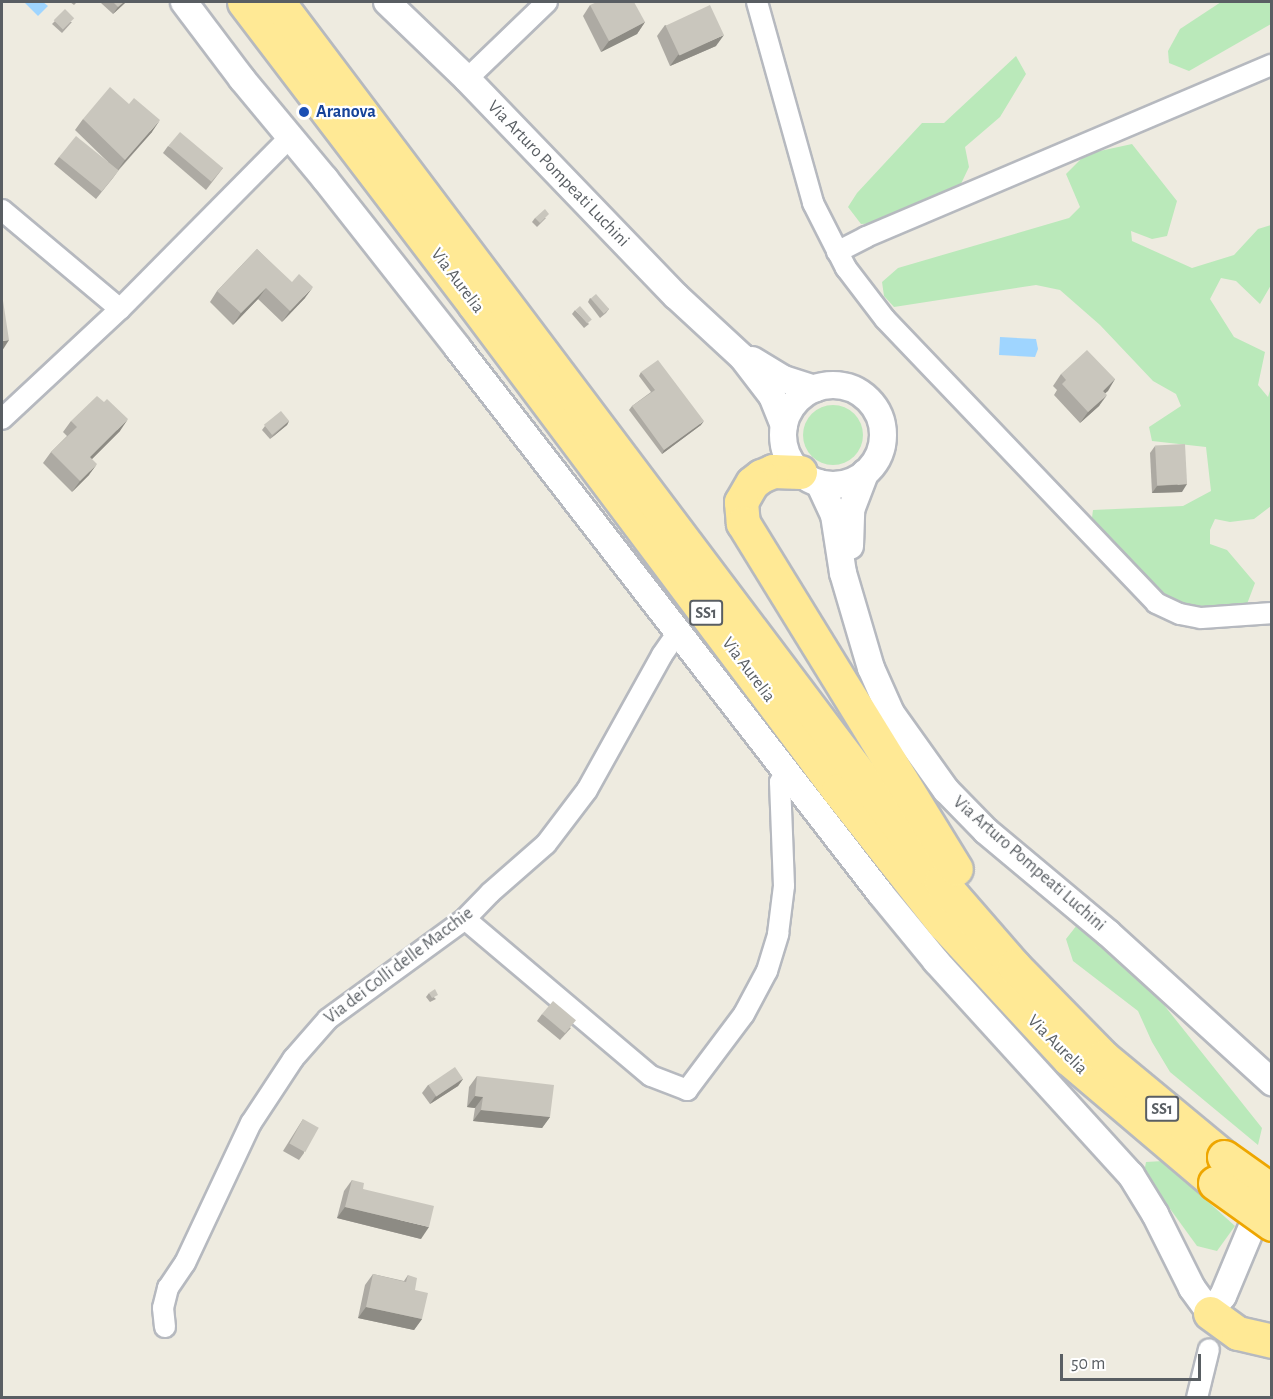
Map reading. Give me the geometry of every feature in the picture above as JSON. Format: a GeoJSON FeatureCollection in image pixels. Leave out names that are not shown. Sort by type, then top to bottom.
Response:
{"type":"FeatureCollection","features":[{"type":"Feature","properties":{"kind":"highway","name":"Via Aurelia"},"geometry":{"type":"LineString","coordinates":[[244,2],[460,285],[831,781],[944,924],[1069,1059],[1219,1170],[1272,1191]]}},
{"type":"Feature","properties":{"kind":"highway","name":"Via Aurelia"},"geometry":{"type":"LineString","coordinates":[[278,2],[941,882],[1014,966],[1272,1224]]}},
{"type":"Feature","properties":{"kind":"highway"},"geometry":{"type":"LineString","coordinates":[[809,477],[773,471],[761,476],[752,483],[741,502],[743,524],[944,852],[977,897],[1064,1002],[1103,1057]]}},
{"type":"Feature","properties":{"kind":"highway"},"geometry":{"type":"LineString","coordinates":[[1210,1313],[1238,1333],[1272,1341]]}},
{"type":"Feature","properties":{"kind":"street"},"geometry":{"type":"LineString","coordinates":[[184,2],[242,79],[290,137],[936,961],[1131,1175],[1155,1214],[1192,1288],[1210,1313],[1227,1288],[1272,1181]]}},
{"type":"Feature","properties":{"kind":"street","name":"Via Arturo Pompeati Luchini"},"geometry":{"type":"LineString","coordinates":[[387,2],[467,79],[676,296],[731,345],[770,372],[814,389]]}},
{"type":"Feature","properties":{"kind":"street"},"geometry":{"type":"LineString","coordinates":[[467,79],[547,2]]}},
{"type":"Feature","properties":{"kind":"street"},"geometry":{"type":"LineString","coordinates":[[758,2],[806,183],[837,252],[860,288],[885,320],[1146,595],[1168,610],[1190,616],[1220,618],[1272,613]]}},
{"type":"Feature","properties":{"kind":"street"},"geometry":{"type":"LineString","coordinates":[[837,252],[898,223],[1272,65]]}},
{"type":"Feature","properties":{"kind":"street"},"geometry":{"type":"LineString","coordinates":[[2,419],[120,309],[290,137]]}},
{"type":"Feature","properties":{"kind":"street"},"geometry":{"type":"LineString","coordinates":[[2,210],[120,309]]}},
{"type":"Feature","properties":{"kind":"street","name":"Via Arturo Pompeati Luchini"},"geometry":{"type":"LineString","coordinates":[[731,345],[763,382],[779,411],[784,426]]}},
{"type":"Feature","properties":{"kind":"street"},"geometry":{"type":"LineString","coordinates":[[829,385],[845,386],[859,392],[872,402],[880,416],[883,431],[882,447],[876,462],[851,482],[835,484],[809,477],[786,451],[784,426],[790,410],[800,397],[814,389],[829,385]]}},
{"type":"Feature","properties":{"kind":"street","name":"Via Arturo Pompeati Luchini"},"geometry":{"type":"LineString","coordinates":[[851,600],[851,510],[865,473]]}},
{"type":"Feature","properties":{"kind":"street","name":"Via Arturo Pompeati Luchini"},"geometry":{"type":"LineString","coordinates":[[809,477],[834,515],[843,573],[871,668],[891,713],[946,790],[986,831],[1108,933],[1272,1082]]}},
{"type":"Feature","properties":{"kind":"street","name":"Via dei Colli delle Macchie"},"geometry":{"type":"LineString","coordinates":[[165,1327],[163,1308],[168,1288],[185,1263],[251,1123],[293,1059],[328,1018],[465,919],[490,892],[535,856],[567,818],[597,774],[662,655],[678,631]]}},
{"type":"Feature","properties":{"kind":"street"},"geometry":{"type":"LineString","coordinates":[[465,919],[651,1076],[687,1090],[744,1014],[767,971],[778,934],[784,886],[780,782],[787,772]]}},
{"type":"Feature","properties":{"kind":"street"},"geometry":{"type":"LineString","coordinates":[[1197,1398],[1209,1349]]}},
{"type":"Feature","properties":{"kind":"green space"},"geometry":{"type":"Polygon","coordinates":[[[1221,2],[1271,2],[1271,24],[1189,71],[1169,63],[1168,51],[1180,29],[1221,2]]]}},
{"type":"Feature","properties":{"kind":"green space"},"geometry":{"type":"Polygon","coordinates":[[[1016,56],[1026,74],[1000,117],[965,147],[969,167],[959,188],[881,223],[861,224],[848,207],[857,193],[922,123],[944,123],[1016,56]]]}},
{"type":"Feature","properties":{"kind":"green space"},"geometry":{"type":"Polygon","coordinates":[[[1132,144],[1177,201],[1167,236],[1152,239],[1131,231],[1132,241],[1192,268],[1234,255],[1258,229],[1271,225],[1271,285],[1260,304],[1236,281],[1221,278],[1210,299],[1234,337],[1265,352],[1258,385],[1268,397],[1271,387],[1271,506],[1254,519],[1230,522],[1215,519],[1210,530],[1210,544],[1227,550],[1255,583],[1247,604],[1216,607],[1167,600],[1154,591],[1091,525],[1093,510],[1183,506],[1211,491],[1206,447],[1152,441],[1149,427],[1181,406],[1176,394],[1153,381],[1100,325],[1060,290],[1036,285],[894,307],[884,296],[882,282],[898,268],[1069,218],[1080,207],[1066,174],[1086,154],[1132,144]]]}},
{"type":"Feature","properties":{"kind":"green space"},"geometry":{"type":"Polygon","coordinates":[[[833,405],[850,410],[858,418],[863,435],[858,452],[850,460],[833,465],[816,460],[808,452],[803,435],[808,418],[816,410],[833,405]]]}},
{"type":"Feature","properties":{"kind":"green space"},"geometry":{"type":"Polygon","coordinates":[[[1077,925],[1156,995],[1262,1128],[1258,1145],[1170,1072],[1152,1042],[1138,1011],[1073,961],[1066,939],[1077,925]]]}},
{"type":"Feature","properties":{"kind":"green space"},"geometry":{"type":"Polygon","coordinates":[[[1163,1161],[1235,1226],[1217,1251],[1197,1246],[1144,1173],[1146,1162],[1163,1161]]]}},
{"type":"Feature","properties":{"kind":"water"},"geometry":{"type":"Polygon","coordinates":[[[24,2],[43,2],[48,6],[38,16],[24,2]]]}},
{"type":"Feature","properties":{"kind":"water"},"geometry":{"type":"Polygon","coordinates":[[[1000,337],[1036,339],[1038,349],[1035,357],[999,355],[1000,337]]]}},
{"type":"Feature","properties":{"kind":"building"},"geometry":{"type":"Polygon","coordinates":[[[113,2],[124,2],[118,7],[113,2]]]}},
{"type":"Feature","properties":{"kind":"building"},"geometry":{"type":"Polygon","coordinates":[[[597,2],[634,2],[645,22],[609,41],[590,5],[597,2]]]}},
{"type":"Feature","properties":{"kind":"building"},"geometry":{"type":"Polygon","coordinates":[[[710,5],[724,35],[680,56],[666,26],[710,5]]]}},
{"type":"Feature","properties":{"kind":"building"},"geometry":{"type":"Polygon","coordinates":[[[65,9],[74,18],[63,30],[54,20],[65,9]]]}},
{"type":"Feature","properties":{"kind":"building"},"geometry":{"type":"Polygon","coordinates":[[[110,87],[129,104],[134,98],[160,120],[125,160],[83,119],[110,87]]]}},
{"type":"Feature","properties":{"kind":"building"},"geometry":{"type":"Polygon","coordinates":[[[180,132],[223,168],[211,182],[168,146],[180,132]]]}},
{"type":"Feature","properties":{"kind":"building"},"geometry":{"type":"Polygon","coordinates":[[[76,136],[119,171],[102,192],[59,157],[76,136]]]}},
{"type":"Feature","properties":{"kind":"building"},"geometry":{"type":"Polygon","coordinates":[[[545,209],[549,214],[540,223],[535,218],[545,209]]]}},
{"type":"Feature","properties":{"kind":"building"},"geometry":{"type":"Polygon","coordinates":[[[257,249],[292,282],[299,274],[313,287],[290,311],[266,288],[241,313],[217,291],[257,249]]]}},
{"type":"Feature","properties":{"kind":"building"},"geometry":{"type":"Polygon","coordinates":[[[2,294],[9,340],[2,341],[2,294]]]}},
{"type":"Feature","properties":{"kind":"building"},"geometry":{"type":"Polygon","coordinates":[[[596,294],[609,309],[604,314],[591,299],[596,294]]]}},
{"type":"Feature","properties":{"kind":"building"},"geometry":{"type":"Polygon","coordinates":[[[580,306],[592,320],[587,324],[575,310],[580,306]]]}},
{"type":"Feature","properties":{"kind":"building"},"geometry":{"type":"Polygon","coordinates":[[[1087,350],[1115,379],[1103,391],[1107,395],[1088,412],[1062,384],[1066,380],[1061,374],[1087,350]]]}},
{"type":"Feature","properties":{"kind":"building"},"geometry":{"type":"Polygon","coordinates":[[[658,360],[704,421],[664,450],[632,406],[655,390],[641,372],[658,360]]]}},
{"type":"Feature","properties":{"kind":"building"},"geometry":{"type":"Polygon","coordinates":[[[97,396],[104,402],[107,399],[128,419],[90,457],[97,464],[80,481],[51,452],[77,427],[71,421],[97,396]]]}},
{"type":"Feature","properties":{"kind":"building"},"geometry":{"type":"Polygon","coordinates":[[[281,411],[289,421],[272,435],[264,425],[281,411]]]}},
{"type":"Feature","properties":{"kind":"building"},"geometry":{"type":"Polygon","coordinates":[[[1185,444],[1187,484],[1157,486],[1155,446],[1185,444]]]}},
{"type":"Feature","properties":{"kind":"building"},"geometry":{"type":"Polygon","coordinates":[[[435,989],[438,995],[432,998],[429,993],[435,989]]]}},
{"type":"Feature","properties":{"kind":"building"},"geometry":{"type":"Polygon","coordinates":[[[553,1001],[576,1020],[565,1033],[542,1014],[553,1001]]]}},
{"type":"Feature","properties":{"kind":"building"},"geometry":{"type":"Polygon","coordinates":[[[455,1067],[463,1079],[436,1097],[428,1085],[455,1067]]]}},
{"type":"Feature","properties":{"kind":"building"},"geometry":{"type":"Polygon","coordinates":[[[477,1076],[554,1085],[550,1117],[481,1110],[483,1097],[475,1096],[477,1076]]]}},
{"type":"Feature","properties":{"kind":"building"},"geometry":{"type":"Polygon","coordinates":[[[303,1119],[319,1128],[305,1152],[289,1143],[303,1119]]]}},
{"type":"Feature","properties":{"kind":"building"},"geometry":{"type":"Polygon","coordinates":[[[352,1180],[364,1183],[363,1189],[434,1206],[429,1227],[345,1207],[352,1180]]]}},
{"type":"Feature","properties":{"kind":"building"},"geometry":{"type":"Polygon","coordinates":[[[373,1274],[406,1282],[408,1275],[417,1278],[415,1290],[428,1293],[422,1319],[366,1307],[373,1274]]]}},
{"type":"Feature","properties":{"kind":"place","name":"Aranova"},"geometry":{"type":"Point","coordinates":[304,112]}}]}
